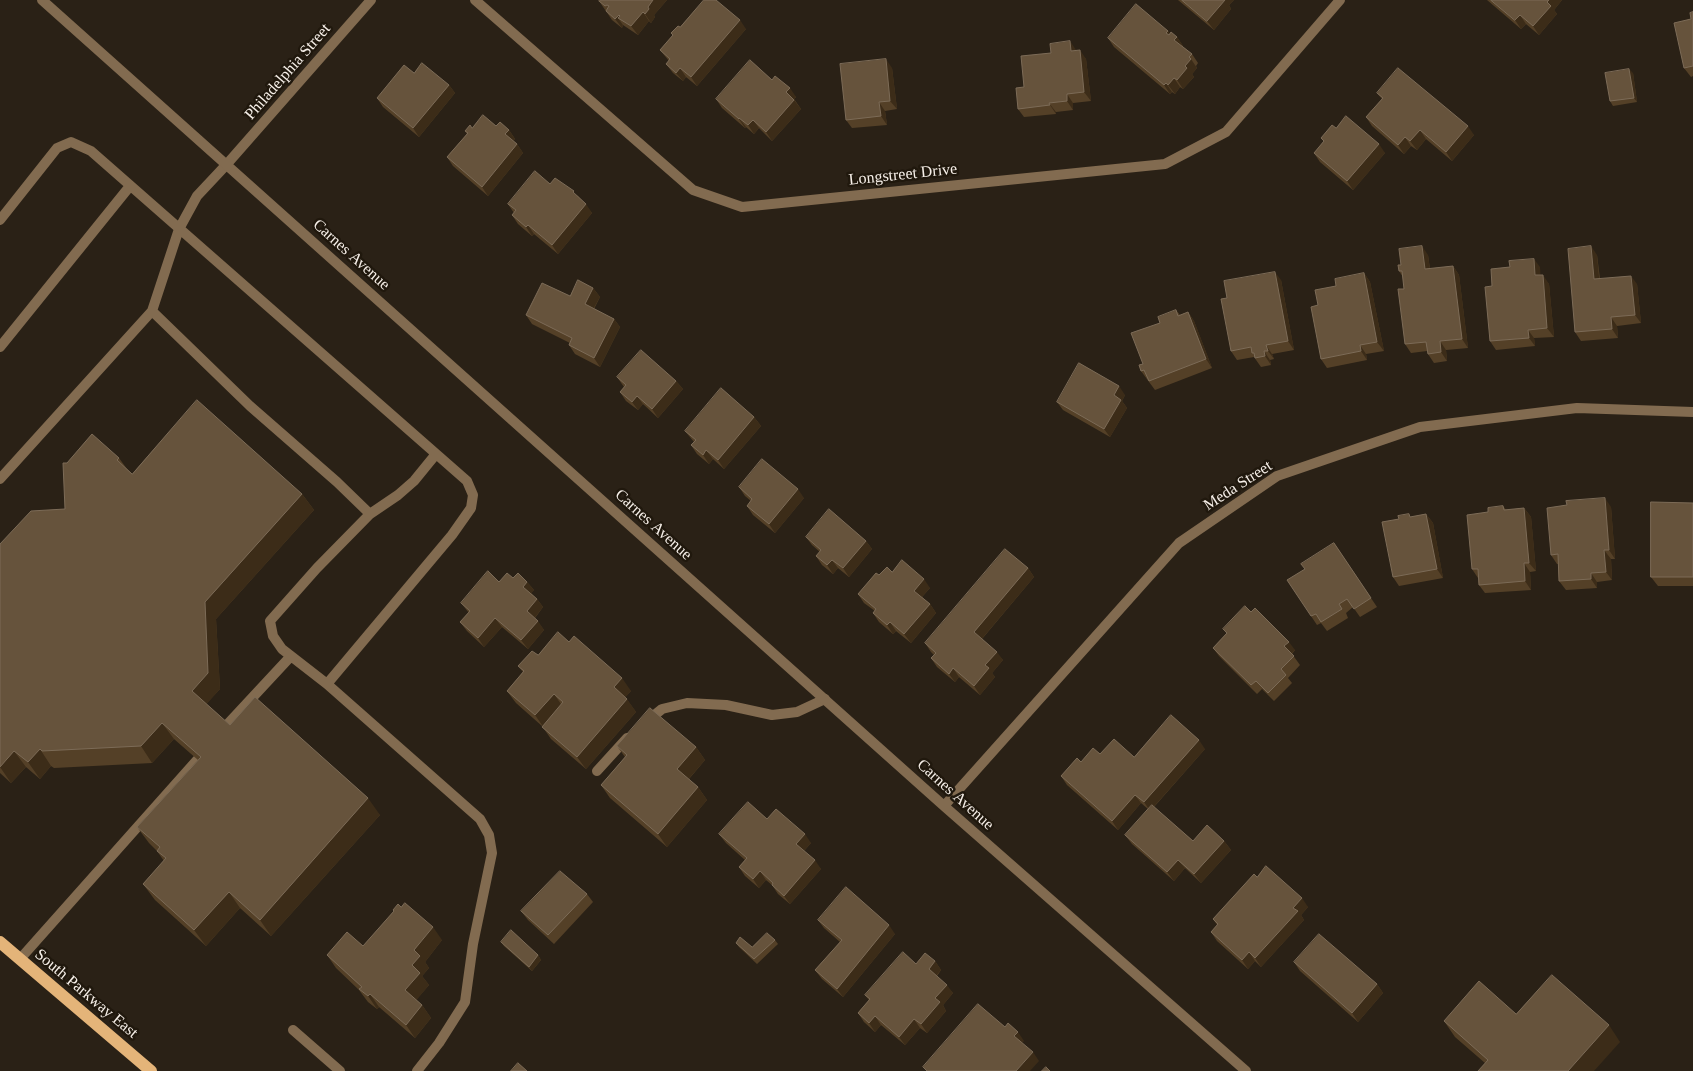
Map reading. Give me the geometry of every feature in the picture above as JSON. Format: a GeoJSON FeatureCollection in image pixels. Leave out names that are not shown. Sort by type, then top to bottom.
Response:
{"type":"FeatureCollection","features":[{"type":"Feature","properties":{"kind":"main road","name":"South Parkway East"},"geometry":{"type":"LineString","coordinates":[[0,942],[151,1071]]}},
{"type":"Feature","properties":{"kind":"street","name":"Carnes Avenue"},"geometry":{"type":"LineString","coordinates":[[42,0],[944,806],[1246,1071]]}},
{"type":"Feature","properties":{"kind":"street","name":"Philadelphia Street"},"geometry":{"type":"LineString","coordinates":[[152,311],[179,229],[197,196],[371,0]]}},
{"type":"Feature","properties":{"kind":"street","name":"Longstreet Drive"},"geometry":{"type":"LineString","coordinates":[[475,0],[693,190],[742,207],[1165,164],[1226,132],[1340,0]]}},
{"type":"Feature","properties":{"kind":"street"},"geometry":{"type":"LineString","coordinates":[[0,220],[57,148],[71,142],[91,151],[467,481],[473,494],[471,508],[452,535],[327,684]]}},
{"type":"Feature","properties":{"kind":"street"},"geometry":{"type":"LineString","coordinates":[[0,347],[130,186]]}},
{"type":"Feature","properties":{"kind":"street"},"geometry":{"type":"LineString","coordinates":[[0,479],[152,311],[250,406],[337,482],[370,514]]}},
{"type":"Feature","properties":{"kind":"street","name":"Meda Street"},"geometry":{"type":"LineString","coordinates":[[944,806],[1179,543],[1277,476],[1420,427],[1577,408],[1693,412]]}},
{"type":"Feature","properties":{"kind":"street"},"geometry":{"type":"LineString","coordinates":[[417,1071],[439,1043],[466,1002],[473,944],[492,853],[489,835],[480,819],[327,684],[282,649],[273,636],[270,622],[317,568],[370,514],[398,495],[414,481],[436,454]]}},
{"type":"Feature","properties":{"kind":"street"},"geometry":{"type":"LineString","coordinates":[[224,727],[291,656]]}},
{"type":"Feature","properties":{"kind":"street"},"geometry":{"type":"LineString","coordinates":[[597,771],[630,735],[662,709],[687,703],[726,705],[772,716],[797,712],[825,699]]}},
{"type":"Feature","properties":{"kind":"street"},"geometry":{"type":"LineString","coordinates":[[20,960],[197,760]]}},
{"type":"Feature","properties":{"kind":"street"},"geometry":{"type":"LineString","coordinates":[[293,1030],[340,1071]]}},
{"type":"Feature","properties":{"kind":"building"},"geometry":{"type":"Polygon","coordinates":[[[600,0],[653,0],[645,14],[643,12],[631,26],[618,18],[619,15],[615,19],[606,11],[609,6],[605,6],[600,0]]]}},
{"type":"Feature","properties":{"kind":"building"},"geometry":{"type":"Polygon","coordinates":[[[704,0],[716,0],[740,20],[691,77],[680,68],[676,73],[666,64],[670,59],[660,50],[673,35],[671,33],[678,26],[680,27],[704,0]]]}},
{"type":"Feature","properties":{"kind":"building"},"geometry":{"type":"Polygon","coordinates":[[[1182,0],[1225,0],[1207,21],[1182,0]]]}},
{"type":"Feature","properties":{"kind":"building"},"geometry":{"type":"Polygon","coordinates":[[[1491,0],[1549,0],[1547,2],[1551,6],[1533,26],[1520,15],[1515,20],[1491,0]]]}},
{"type":"Feature","properties":{"kind":"building"},"geometry":{"type":"Polygon","coordinates":[[[1136,4],[1168,31],[1166,33],[1169,35],[1171,32],[1177,37],[1174,40],[1192,54],[1189,57],[1191,59],[1185,66],[1187,68],[1177,80],[1174,78],[1168,85],[1166,83],[1164,85],[1108,38],[1136,4]]]}},
{"type":"Feature","properties":{"kind":"building"},"geometry":{"type":"Polygon","coordinates":[[[1693,12],[1693,66],[1684,68],[1674,23],[1691,19],[1690,13],[1693,12]]]}},
{"type":"Feature","properties":{"kind":"building"},"geometry":{"type":"Polygon","coordinates":[[[1070,41],[1071,51],[1080,50],[1084,92],[1067,94],[1067,101],[1018,109],[1016,88],[1024,87],[1021,56],[1051,53],[1050,44],[1070,41]]]}},
{"type":"Feature","properties":{"kind":"building"},"geometry":{"type":"Polygon","coordinates":[[[886,59],[890,101],[879,102],[881,116],[846,120],[840,64],[886,59]]]}},
{"type":"Feature","properties":{"kind":"building"},"geometry":{"type":"Polygon","coordinates":[[[750,60],[772,80],[775,76],[790,88],[786,92],[794,100],[766,132],[753,120],[748,125],[716,99],[750,60]]]}},
{"type":"Feature","properties":{"kind":"building"},"geometry":{"type":"Polygon","coordinates":[[[422,63],[449,85],[413,128],[377,98],[404,65],[414,73],[422,63]]]}},
{"type":"Feature","properties":{"kind":"building"},"geometry":{"type":"Polygon","coordinates":[[[1398,68],[1468,126],[1446,152],[1420,130],[1410,141],[1405,137],[1398,145],[1366,117],[1383,98],[1377,93],[1398,68]]]}},
{"type":"Feature","properties":{"kind":"building"},"geometry":{"type":"Polygon","coordinates":[[[1629,69],[1634,98],[1610,101],[1605,73],[1629,69]]]}},
{"type":"Feature","properties":{"kind":"building"},"geometry":{"type":"Polygon","coordinates":[[[483,115],[496,126],[500,122],[509,130],[505,134],[517,144],[482,187],[447,157],[468,133],[465,131],[470,125],[472,128],[483,115]]]}},
{"type":"Feature","properties":{"kind":"building"},"geometry":{"type":"Polygon","coordinates":[[[1346,116],[1379,144],[1347,181],[1314,153],[1324,141],[1321,138],[1332,125],[1336,128],[1346,116]]]}},
{"type":"Feature","properties":{"kind":"building"},"geometry":{"type":"Polygon","coordinates":[[[535,171],[550,184],[555,178],[574,191],[586,204],[552,245],[528,225],[526,227],[512,215],[516,210],[508,204],[535,171]]]}},
{"type":"Feature","properties":{"kind":"building"},"geometry":{"type":"Polygon","coordinates":[[[1422,246],[1425,269],[1453,266],[1462,339],[1440,341],[1441,352],[1428,354],[1426,342],[1405,344],[1398,289],[1404,289],[1402,271],[1399,271],[1398,265],[1401,265],[1399,249],[1422,246]]]}},
{"type":"Feature","properties":{"kind":"building"},"geometry":{"type":"Polygon","coordinates":[[[1591,246],[1594,279],[1631,276],[1635,315],[1611,317],[1612,329],[1575,332],[1568,249],[1591,246]]]}},
{"type":"Feature","properties":{"kind":"building"},"geometry":{"type":"Polygon","coordinates":[[[1534,259],[1535,275],[1543,275],[1547,328],[1528,330],[1529,338],[1490,341],[1485,287],[1492,286],[1491,269],[1510,267],[1509,261],[1534,259]]]}},
{"type":"Feature","properties":{"kind":"building"},"geometry":{"type":"Polygon","coordinates":[[[1275,272],[1288,341],[1266,345],[1268,351],[1264,351],[1265,356],[1255,358],[1251,347],[1231,351],[1221,299],[1227,298],[1224,281],[1275,272]]]}},
{"type":"Feature","properties":{"kind":"building"},"geometry":{"type":"Polygon","coordinates":[[[1364,273],[1377,342],[1360,345],[1361,351],[1321,359],[1311,307],[1318,305],[1315,290],[1336,286],[1335,279],[1364,273]]]}},
{"type":"Feature","properties":{"kind":"building"},"geometry":{"type":"Polygon","coordinates":[[[578,280],[593,288],[585,304],[614,319],[594,358],[569,345],[572,338],[526,315],[542,283],[570,296],[578,280]]]}},
{"type":"Feature","properties":{"kind":"building"},"geometry":{"type":"Polygon","coordinates":[[[1176,310],[1178,316],[1188,312],[1206,359],[1149,381],[1144,370],[1141,371],[1139,365],[1143,364],[1131,333],[1160,323],[1158,317],[1176,310]]]}},
{"type":"Feature","properties":{"kind":"building"},"geometry":{"type":"Polygon","coordinates":[[[641,350],[676,381],[652,409],[637,396],[632,402],[620,392],[626,385],[617,377],[641,350]]]}},
{"type":"Feature","properties":{"kind":"building"},"geometry":{"type":"Polygon","coordinates":[[[1079,363],[1119,386],[1114,395],[1121,400],[1104,429],[1057,402],[1079,363]]]}},
{"type":"Feature","properties":{"kind":"building"},"geometry":{"type":"Polygon","coordinates":[[[721,388],[754,417],[718,460],[706,450],[703,455],[691,445],[696,440],[685,431],[721,388]]]}},
{"type":"Feature","properties":{"kind":"building"},"geometry":{"type":"Polygon","coordinates":[[[197,400],[302,494],[205,602],[208,673],[192,691],[230,725],[255,697],[368,798],[260,920],[229,892],[194,930],[143,884],[166,858],[157,851],[160,847],[137,827],[201,757],[162,723],[141,746],[42,751],[40,749],[28,762],[14,751],[0,767],[0,544],[31,511],[65,509],[63,463],[67,463],[92,434],[119,458],[117,460],[132,474],[197,400]]]}},
{"type":"Feature","properties":{"kind":"building"},"geometry":{"type":"Polygon","coordinates":[[[762,459],[798,489],[769,524],[747,506],[752,499],[739,487],[762,459]]]}},
{"type":"Feature","properties":{"kind":"building"},"geometry":{"type":"Polygon","coordinates":[[[1605,498],[1609,550],[1604,550],[1606,572],[1591,573],[1591,579],[1559,581],[1558,554],[1551,555],[1547,508],[1567,505],[1566,501],[1605,498]]]}},
{"type":"Feature","properties":{"kind":"building"},"geometry":{"type":"Polygon","coordinates":[[[1651,502],[1693,503],[1693,577],[1651,577],[1651,502]]]}},
{"type":"Feature","properties":{"kind":"building"},"geometry":{"type":"Polygon","coordinates":[[[1503,506],[1504,510],[1524,508],[1529,563],[1524,563],[1525,581],[1479,585],[1478,569],[1472,569],[1467,515],[1488,512],[1488,508],[1503,506]]]}},
{"type":"Feature","properties":{"kind":"building"},"geometry":{"type":"Polygon","coordinates":[[[829,509],[866,541],[843,568],[832,560],[827,565],[816,556],[821,550],[806,537],[829,509]]]}},
{"type":"Feature","properties":{"kind":"building"},"geometry":{"type":"Polygon","coordinates":[[[1409,514],[1410,517],[1426,514],[1437,569],[1393,577],[1382,522],[1399,519],[1398,516],[1409,514]]]}},
{"type":"Feature","properties":{"kind":"building"},"geometry":{"type":"Polygon","coordinates":[[[1334,543],[1371,598],[1354,609],[1347,599],[1339,604],[1342,609],[1321,622],[1316,614],[1311,616],[1287,580],[1305,569],[1301,564],[1334,543]]]}},
{"type":"Feature","properties":{"kind":"building"},"geometry":{"type":"Polygon","coordinates":[[[1005,549],[1028,568],[974,632],[997,652],[985,665],[989,668],[974,686],[953,668],[949,674],[931,658],[936,653],[925,643],[1005,549]]]}},
{"type":"Feature","properties":{"kind":"building"},"geometry":{"type":"Polygon","coordinates":[[[902,560],[924,579],[914,591],[930,604],[904,634],[890,622],[887,625],[873,613],[876,609],[858,594],[876,573],[879,575],[887,567],[892,572],[902,560]]]}},
{"type":"Feature","properties":{"kind":"building"},"geometry":{"type":"Polygon","coordinates":[[[488,571],[499,582],[507,573],[513,578],[518,573],[527,582],[523,587],[537,599],[527,611],[538,621],[521,640],[495,618],[478,638],[460,622],[470,611],[461,603],[488,571]]]}},
{"type":"Feature","properties":{"kind":"building"},"geometry":{"type":"Polygon","coordinates":[[[1245,606],[1251,612],[1255,608],[1289,642],[1284,646],[1294,656],[1281,669],[1286,675],[1268,693],[1256,681],[1251,685],[1213,648],[1227,633],[1223,629],[1245,606]]]}},
{"type":"Feature","properties":{"kind":"building"},"geometry":{"type":"Polygon","coordinates":[[[558,632],[569,642],[574,636],[622,678],[614,687],[627,699],[577,757],[542,727],[563,702],[554,694],[535,715],[507,691],[524,671],[518,666],[532,651],[538,655],[558,632]]]}},
{"type":"Feature","properties":{"kind":"building"},"geometry":{"type":"Polygon","coordinates":[[[650,708],[696,747],[677,769],[698,787],[658,834],[601,785],[627,755],[617,746],[650,708]]]}},
{"type":"Feature","properties":{"kind":"building"},"geometry":{"type":"Polygon","coordinates":[[[1171,715],[1199,740],[1144,802],[1135,795],[1112,821],[1061,776],[1077,758],[1081,762],[1093,748],[1100,754],[1114,739],[1134,757],[1171,715]]]}},
{"type":"Feature","properties":{"kind":"building"},"geometry":{"type":"Polygon","coordinates":[[[748,802],[767,819],[776,809],[805,834],[796,844],[815,860],[784,896],[760,871],[753,879],[739,867],[747,858],[719,834],[748,802]]]}},
{"type":"Feature","properties":{"kind":"building"},"geometry":{"type":"Polygon","coordinates":[[[1152,805],[1193,841],[1207,825],[1224,841],[1194,874],[1178,860],[1167,872],[1125,835],[1152,805]]]}},
{"type":"Feature","properties":{"kind":"building"},"geometry":{"type":"Polygon","coordinates":[[[1266,866],[1302,898],[1293,908],[1298,911],[1255,958],[1249,952],[1242,960],[1211,932],[1218,924],[1213,919],[1254,874],[1257,877],[1266,866]]]}},
{"type":"Feature","properties":{"kind":"building"},"geometry":{"type":"Polygon","coordinates":[[[560,871],[587,894],[548,935],[521,911],[560,871]]]}},
{"type":"Feature","properties":{"kind":"building"},"geometry":{"type":"Polygon","coordinates":[[[846,887],[889,925],[837,989],[815,970],[842,940],[818,920],[846,887]]]}},
{"type":"Feature","properties":{"kind":"building"},"geometry":{"type":"Polygon","coordinates":[[[405,903],[433,927],[414,950],[420,956],[412,965],[420,973],[405,990],[422,1005],[406,1025],[370,994],[368,996],[359,989],[362,987],[327,955],[347,932],[363,946],[398,904],[401,907],[405,903]]]}},
{"type":"Feature","properties":{"kind":"building"},"geometry":{"type":"Polygon","coordinates":[[[511,930],[538,955],[529,967],[501,942],[511,930]]]}},
{"type":"Feature","properties":{"kind":"building"},"geometry":{"type":"Polygon","coordinates":[[[767,933],[775,940],[754,959],[736,943],[740,937],[752,947],[767,933]]]}},
{"type":"Feature","properties":{"kind":"building"},"geometry":{"type":"Polygon","coordinates":[[[1319,934],[1377,984],[1352,1013],[1294,962],[1319,934]]]}},
{"type":"Feature","properties":{"kind":"building"},"geometry":{"type":"Polygon","coordinates":[[[903,952],[916,964],[925,953],[935,961],[929,969],[947,985],[935,998],[940,1002],[921,1024],[914,1019],[899,1037],[875,1016],[869,1023],[858,1013],[870,999],[865,995],[903,952]]]}},
{"type":"Feature","properties":{"kind":"building"},"geometry":{"type":"Polygon","coordinates":[[[1552,975],[1609,1025],[1568,1071],[1478,1071],[1488,1060],[1444,1021],[1479,981],[1516,1014],[1552,975]]]}},
{"type":"Feature","properties":{"kind":"building"},"geometry":{"type":"Polygon","coordinates":[[[978,1004],[1005,1027],[1008,1023],[1018,1032],[1014,1036],[1033,1052],[1016,1071],[927,1071],[923,1067],[978,1004]]]}},
{"type":"Feature","properties":{"kind":"building"},"geometry":{"type":"Polygon","coordinates":[[[518,1063],[527,1071],[511,1071],[518,1063]]]}},
{"type":"Feature","properties":{"kind":"building"},"geometry":{"type":"Polygon","coordinates":[[[1046,1067],[1050,1071],[1042,1071],[1046,1067]]]}}]}
